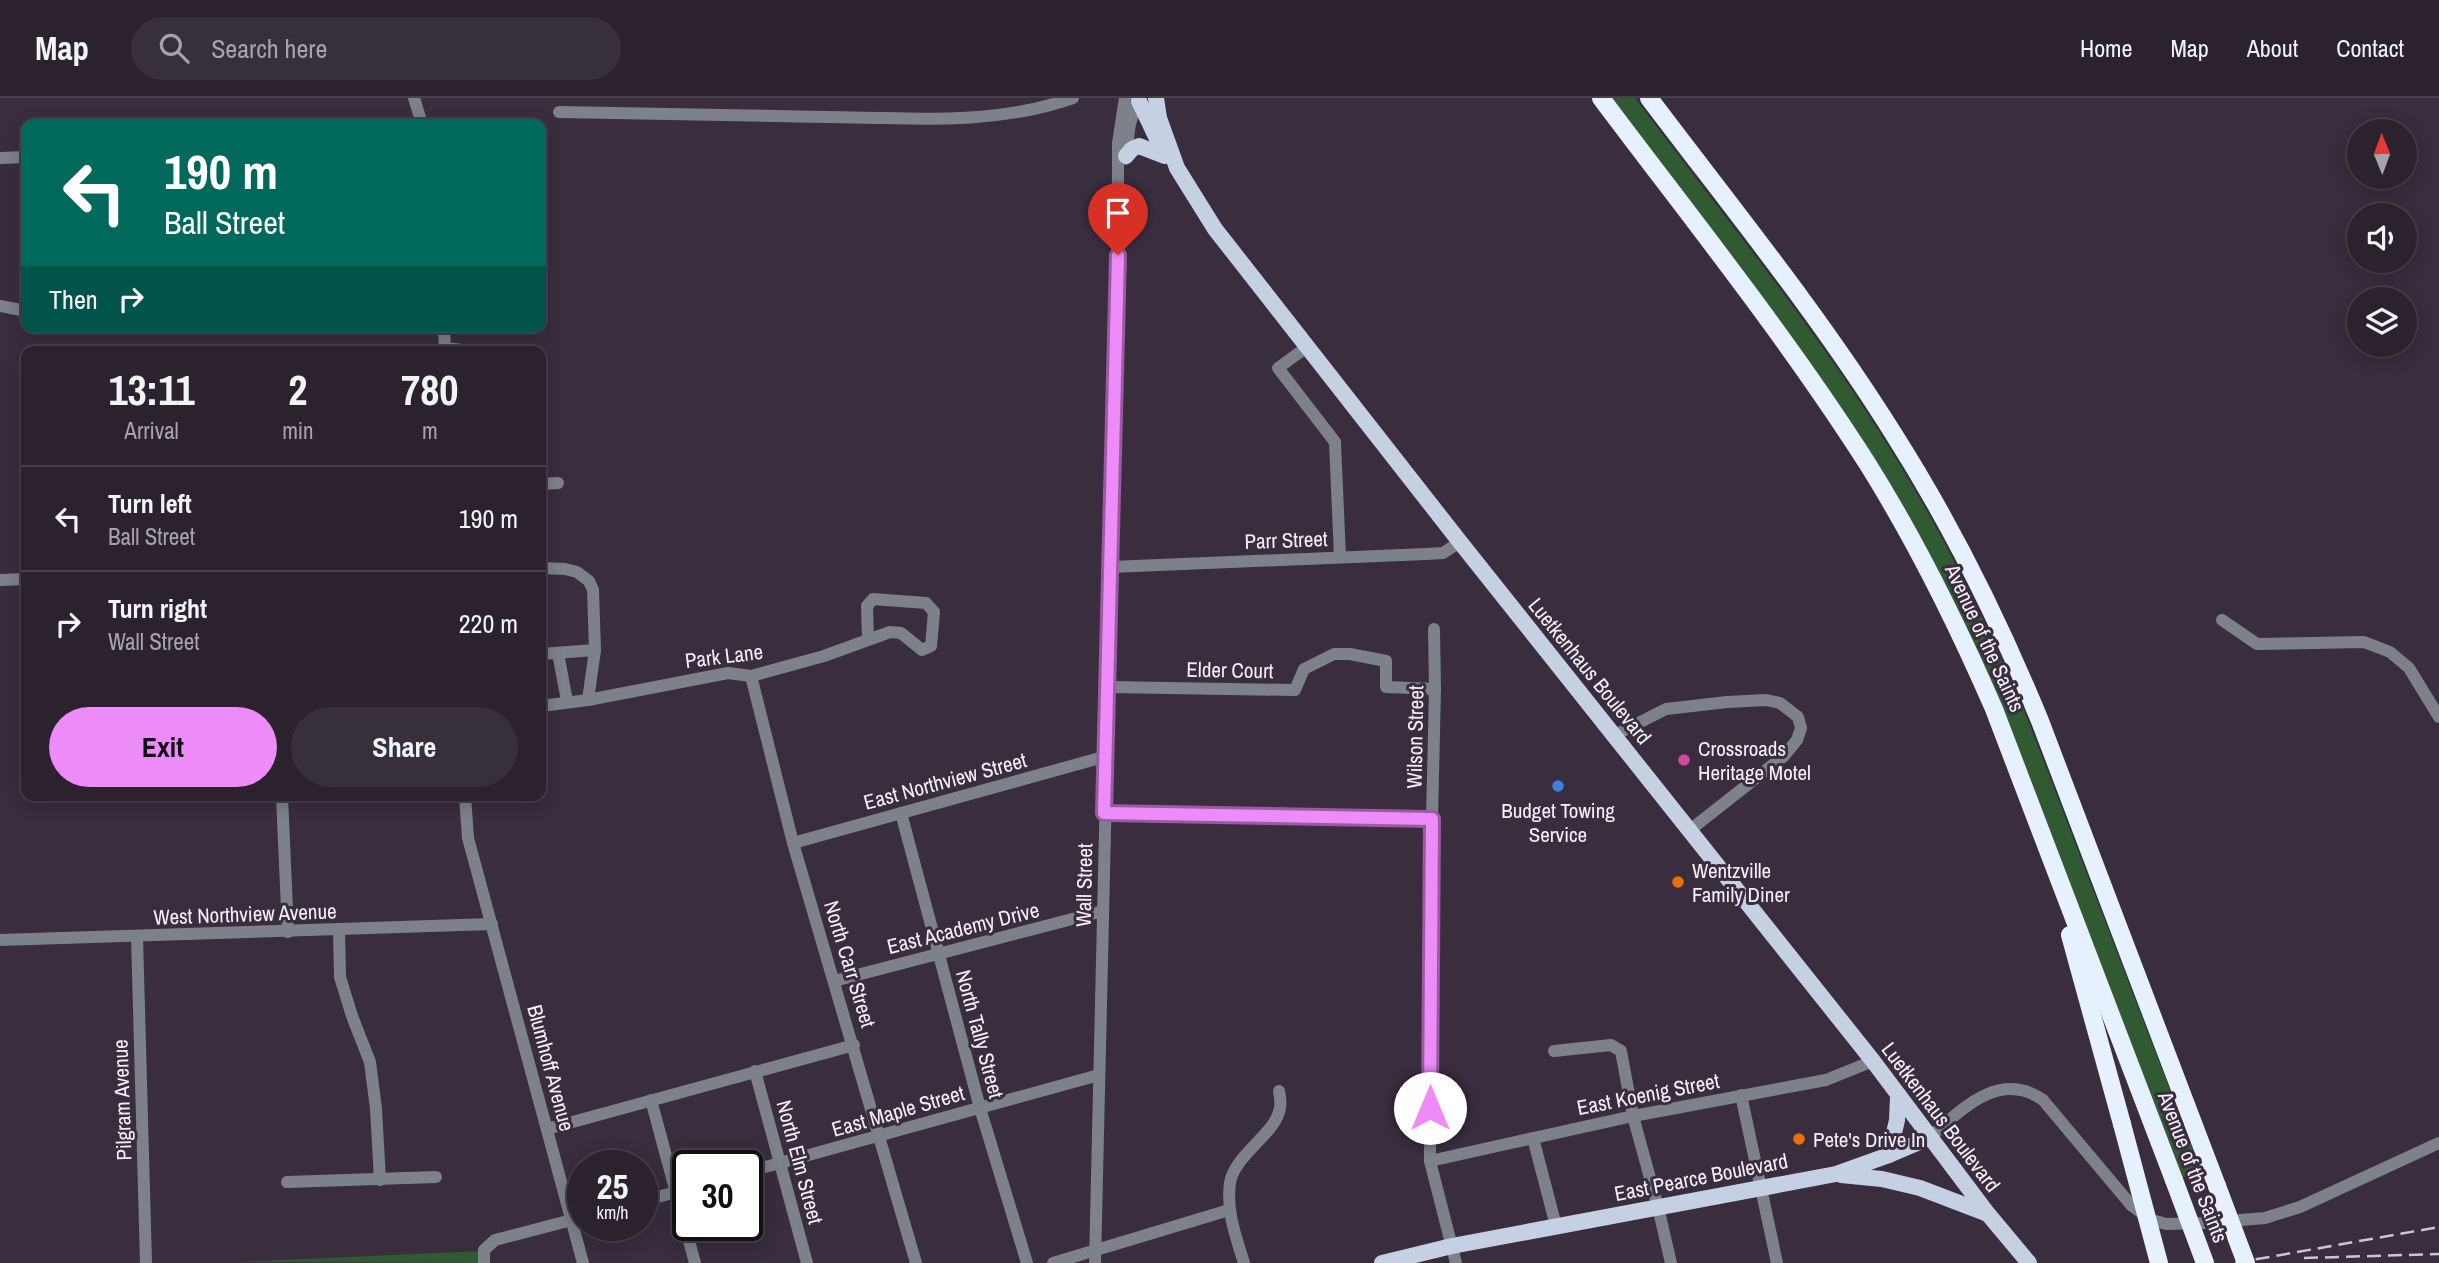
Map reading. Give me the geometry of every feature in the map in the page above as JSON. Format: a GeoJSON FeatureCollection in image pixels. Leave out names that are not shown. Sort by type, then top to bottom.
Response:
{"type":"FeatureCollection","features":[{"type":"Feature","properties":{"kind":"highway","name":"Avenue of the Saints"},"geometry":{"type":"LineString","coordinates":[[1601,98],[1800,364],[1868,466],[1923,561],[1972,659],[2039,823],[2205,1263]]}},
{"type":"Feature","properties":{"kind":"highway","name":"Avenue of the Saints"},"geometry":{"type":"LineString","coordinates":[[1649,98],[1863,386],[1922,479],[1973,572],[2040,721],[2246,1263]]}},
{"type":"Feature","properties":{"kind":"highway"},"geometry":{"type":"LineString","coordinates":[[2039,823],[2159,1263]]}},
{"type":"Feature","properties":{"kind":"main road","name":"Luetkenhaus Boulevard"},"geometry":{"type":"LineString","coordinates":[[1140,99],[1171,162],[1216,229],[1460,542],[1873,1061],[1928,1138],[2029,1263]]}},
{"type":"Feature","properties":{"kind":"main road"},"geometry":{"type":"LineString","coordinates":[[1126,156],[1139,146],[1171,162]]}},
{"type":"Feature","properties":{"kind":"main road"},"geometry":{"type":"LineString","coordinates":[[1889,1155],[1897,1120],[1898,1097]]}},
{"type":"Feature","properties":{"kind":"main road","name":"East Pearce Boulevard"},"geometry":{"type":"LineString","coordinates":[[1382,1263],[1452,1246],[1836,1174],[1928,1138]]}},
{"type":"Feature","properties":{"kind":"main road"},"geometry":{"type":"LineString","coordinates":[[1836,1174],[1882,1179],[1920,1188],[1988,1214]]}},
{"type":"Feature","properties":{"kind":"street"},"geometry":{"type":"LineString","coordinates":[[414,98],[420,119]]}},
{"type":"Feature","properties":{"kind":"street"},"geometry":{"type":"LineString","coordinates":[[559,112],[938,119],[1004,115],[1045,108],[1073,98]]}},
{"type":"Feature","properties":{"kind":"street","name":"Wall Street"},"geometry":{"type":"LineString","coordinates":[[1119,172],[1126,156],[1130,124],[1140,99]]}},
{"type":"Feature","properties":{"kind":"street","name":"Wall Street"},"geometry":{"type":"LineString","coordinates":[[1095,1263],[1118,143],[1140,99]]}},
{"type":"Feature","properties":{"kind":"street"},"geometry":{"type":"LineString","coordinates":[[0,158],[21,157]]}},
{"type":"Feature","properties":{"kind":"street"},"geometry":{"type":"LineString","coordinates":[[0,306],[21,310]]}},
{"type":"Feature","properties":{"kind":"street"},"geometry":{"type":"LineString","coordinates":[[1307,347],[1278,368],[1335,442],[1340,557]]}},
{"type":"Feature","properties":{"kind":"street"},"geometry":{"type":"LineString","coordinates":[[546,484],[558,483]]}},
{"type":"Feature","properties":{"kind":"street","name":"Parr Street"},"geometry":{"type":"LineString","coordinates":[[1111,567],[1443,552],[1460,542]]}},
{"type":"Feature","properties":{"kind":"street"},"geometry":{"type":"LineString","coordinates":[[546,568],[578,572],[589,581],[593,590],[595,650],[588,700]]}},
{"type":"Feature","properties":{"kind":"street"},"geometry":{"type":"LineString","coordinates":[[0,580],[21,579]]}},
{"type":"Feature","properties":{"kind":"street","name":"Park Lane"},"geometry":{"type":"LineString","coordinates":[[546,705],[588,700],[717,674],[751,676],[824,656],[890,632],[901,633],[922,650],[928,649],[931,646],[934,612],[926,603],[873,599],[867,606],[868,639]]}},
{"type":"Feature","properties":{"kind":"street"},"geometry":{"type":"LineString","coordinates":[[2222,620],[2257,644],[2364,642],[2390,652],[2409,668],[2439,717]]}},
{"type":"Feature","properties":{"kind":"street","name":"Wilson Street"},"geometry":{"type":"LineString","coordinates":[[1434,629],[1430,1160],[1457,1263]]}},
{"type":"Feature","properties":{"kind":"street"},"geometry":{"type":"LineString","coordinates":[[546,654],[595,650]]}},
{"type":"Feature","properties":{"kind":"street"},"geometry":{"type":"LineString","coordinates":[[558,653],[567,701]]}},
{"type":"Feature","properties":{"kind":"street","name":"Elder Court"},"geometry":{"type":"LineString","coordinates":[[1108,687],[1295,690],[1304,669],[1334,654],[1350,654],[1386,661],[1386,687],[1435,689]]}},
{"type":"Feature","properties":{"kind":"street","name":"North Carr Street"},"geometry":{"type":"LineString","coordinates":[[751,676],[793,843],[881,1136],[916,1263]]}},
{"type":"Feature","properties":{"kind":"street"},"geometry":{"type":"LineString","coordinates":[[1615,736],[1666,709],[1727,702],[1780,703],[1798,717],[1801,728],[1797,740],[1784,756],[1690,830]]}},
{"type":"Feature","properties":{"kind":"street","name":"East Northview Street"},"geometry":{"type":"LineString","coordinates":[[793,843],[1107,756]]}},
{"type":"Feature","properties":{"kind":"street"},"geometry":{"type":"LineString","coordinates":[[282,801],[288,932]]}},
{"type":"Feature","properties":{"kind":"street","name":"Blumhoff Avenue"},"geometry":{"type":"LineString","coordinates":[[467,801],[468,838],[547,1129],[567,1188]]}},
{"type":"Feature","properties":{"kind":"street","name":"North Tally Street"},"geometry":{"type":"LineString","coordinates":[[901,813],[980,1108],[1027,1263]]}},
{"type":"Feature","properties":{"kind":"street"},"geometry":{"type":"LineString","coordinates":[[1104,813],[1432,819]]}},
{"type":"Feature","properties":{"kind":"street","name":"East Academy Drive"},"geometry":{"type":"LineString","coordinates":[[834,981],[1102,911]]}},
{"type":"Feature","properties":{"kind":"street","name":"West Northview Avenue"},"geometry":{"type":"LineString","coordinates":[[0,940],[492,924]]}},
{"type":"Feature","properties":{"kind":"street"},"geometry":{"type":"LineString","coordinates":[[340,930],[340,977],[370,1062],[380,1180]]}},
{"type":"Feature","properties":{"kind":"street","name":"Pilgram Avenue"},"geometry":{"type":"LineString","coordinates":[[137,937],[146,1263]]}},
{"type":"Feature","properties":{"kind":"street"},"geometry":{"type":"LineString","coordinates":[[547,1129],[854,1045]]}},
{"type":"Feature","properties":{"kind":"street"},"geometry":{"type":"LineString","coordinates":[[1554,1051],[1611,1045],[1620,1051],[1633,1116],[1671,1263]]}},
{"type":"Feature","properties":{"kind":"street","name":"East Koenig Street"},"geometry":{"type":"LineString","coordinates":[[1430,1160],[1633,1116],[1826,1080],[1873,1061]]}},
{"type":"Feature","properties":{"kind":"street","name":"North Elm Street"},"geometry":{"type":"LineString","coordinates":[[755,1071],[807,1263]]}},
{"type":"Feature","properties":{"kind":"street","name":"East Maple Street"},"geometry":{"type":"LineString","coordinates":[[763,1168],[1099,1075]]}},
{"type":"Feature","properties":{"kind":"street","name":"East Pearce Boulevard"},"geometry":{"type":"LineString","coordinates":[[1928,1138],[1960,1112],[1991,1092],[2011,1088],[2023,1089],[2043,1100],[2131,1205],[2152,1220],[2166,1224],[2265,1218],[2288,1211],[2439,1143]]}},
{"type":"Feature","properties":{"kind":"street"},"geometry":{"type":"LineString","coordinates":[[1244,1263],[1229,1210],[1230,1181],[1238,1161],[1254,1147],[1280,1110],[1279,1091]]}},
{"type":"Feature","properties":{"kind":"street"},"geometry":{"type":"LineString","coordinates":[[1741,1095],[1777,1263]]}},
{"type":"Feature","properties":{"kind":"street"},"geometry":{"type":"LineString","coordinates":[[650,1100],[672,1162]]}},
{"type":"Feature","properties":{"kind":"street"},"geometry":{"type":"LineString","coordinates":[[1532,1138],[1556,1226]]}},
{"type":"Feature","properties":{"kind":"street"},"geometry":{"type":"LineString","coordinates":[[287,1182],[436,1177]]}},
{"type":"Feature","properties":{"kind":"street"},"geometry":{"type":"LineString","coordinates":[[1053,1263],[1229,1210]]}},
{"type":"Feature","properties":{"kind":"street"},"geometry":{"type":"LineString","coordinates":[[484,1256],[495,1240],[567,1221]]}},
{"type":"Feature","properties":{"kind":"street","name":"Blumhoff Avenue"},"geometry":{"type":"LineString","coordinates":[[580,1241],[583,1263]]}},
{"type":"Feature","properties":{"kind":"street"},"geometry":{"type":"LineString","coordinates":[[691,1241],[695,1263]]}},
{"type":"Feature","properties":{"kind":"green space"},"geometry":{"type":"Polygon","coordinates":[[[1608,98],[1635,98],[1744,241],[1849,386],[1882,436],[1943,541],[2024,710],[2206,1184],[2182,1176],[2093,943],[1949,594],[1608,98]]]}},
{"type":"Feature","properties":{"kind":"green space"},"geometry":{"type":"Polygon","coordinates":[[[481,1251],[481,1263],[237,1262],[481,1251]]]}},
{"type":"Feature","properties":{"kind":"railway"},"geometry":{"type":"LineString","coordinates":[[2235,1263],[2439,1227]]}},
{"type":"Feature","properties":{"kind":"railway"},"geometry":{"type":"LineString","coordinates":[[2304,1258],[2439,1254]]}},
{"type":"Feature","properties":{"kind":"place","name":"Crossroads Heritage Motel"},"geometry":{"type":"Point","coordinates":[1684,760]}},
{"type":"Feature","properties":{"kind":"place","name":"Budget Towing Service"},"geometry":{"type":"Point","coordinates":[1558,786]}},
{"type":"Feature","properties":{"kind":"place","name":"Wentzville Family Diner"},"geometry":{"type":"Point","coordinates":[1678,882]}},
{"type":"Feature","properties":{"kind":"place","name":"Pete's Drive In"},"geometry":{"type":"Point","coordinates":[1799,1139]}},
{"type":"Feature","properties":{"kind":"route"},"geometry":{"type":"LineString","coordinates":[[1118,255],[1104,813],[1432,819],[1430,1108]]}}]}
